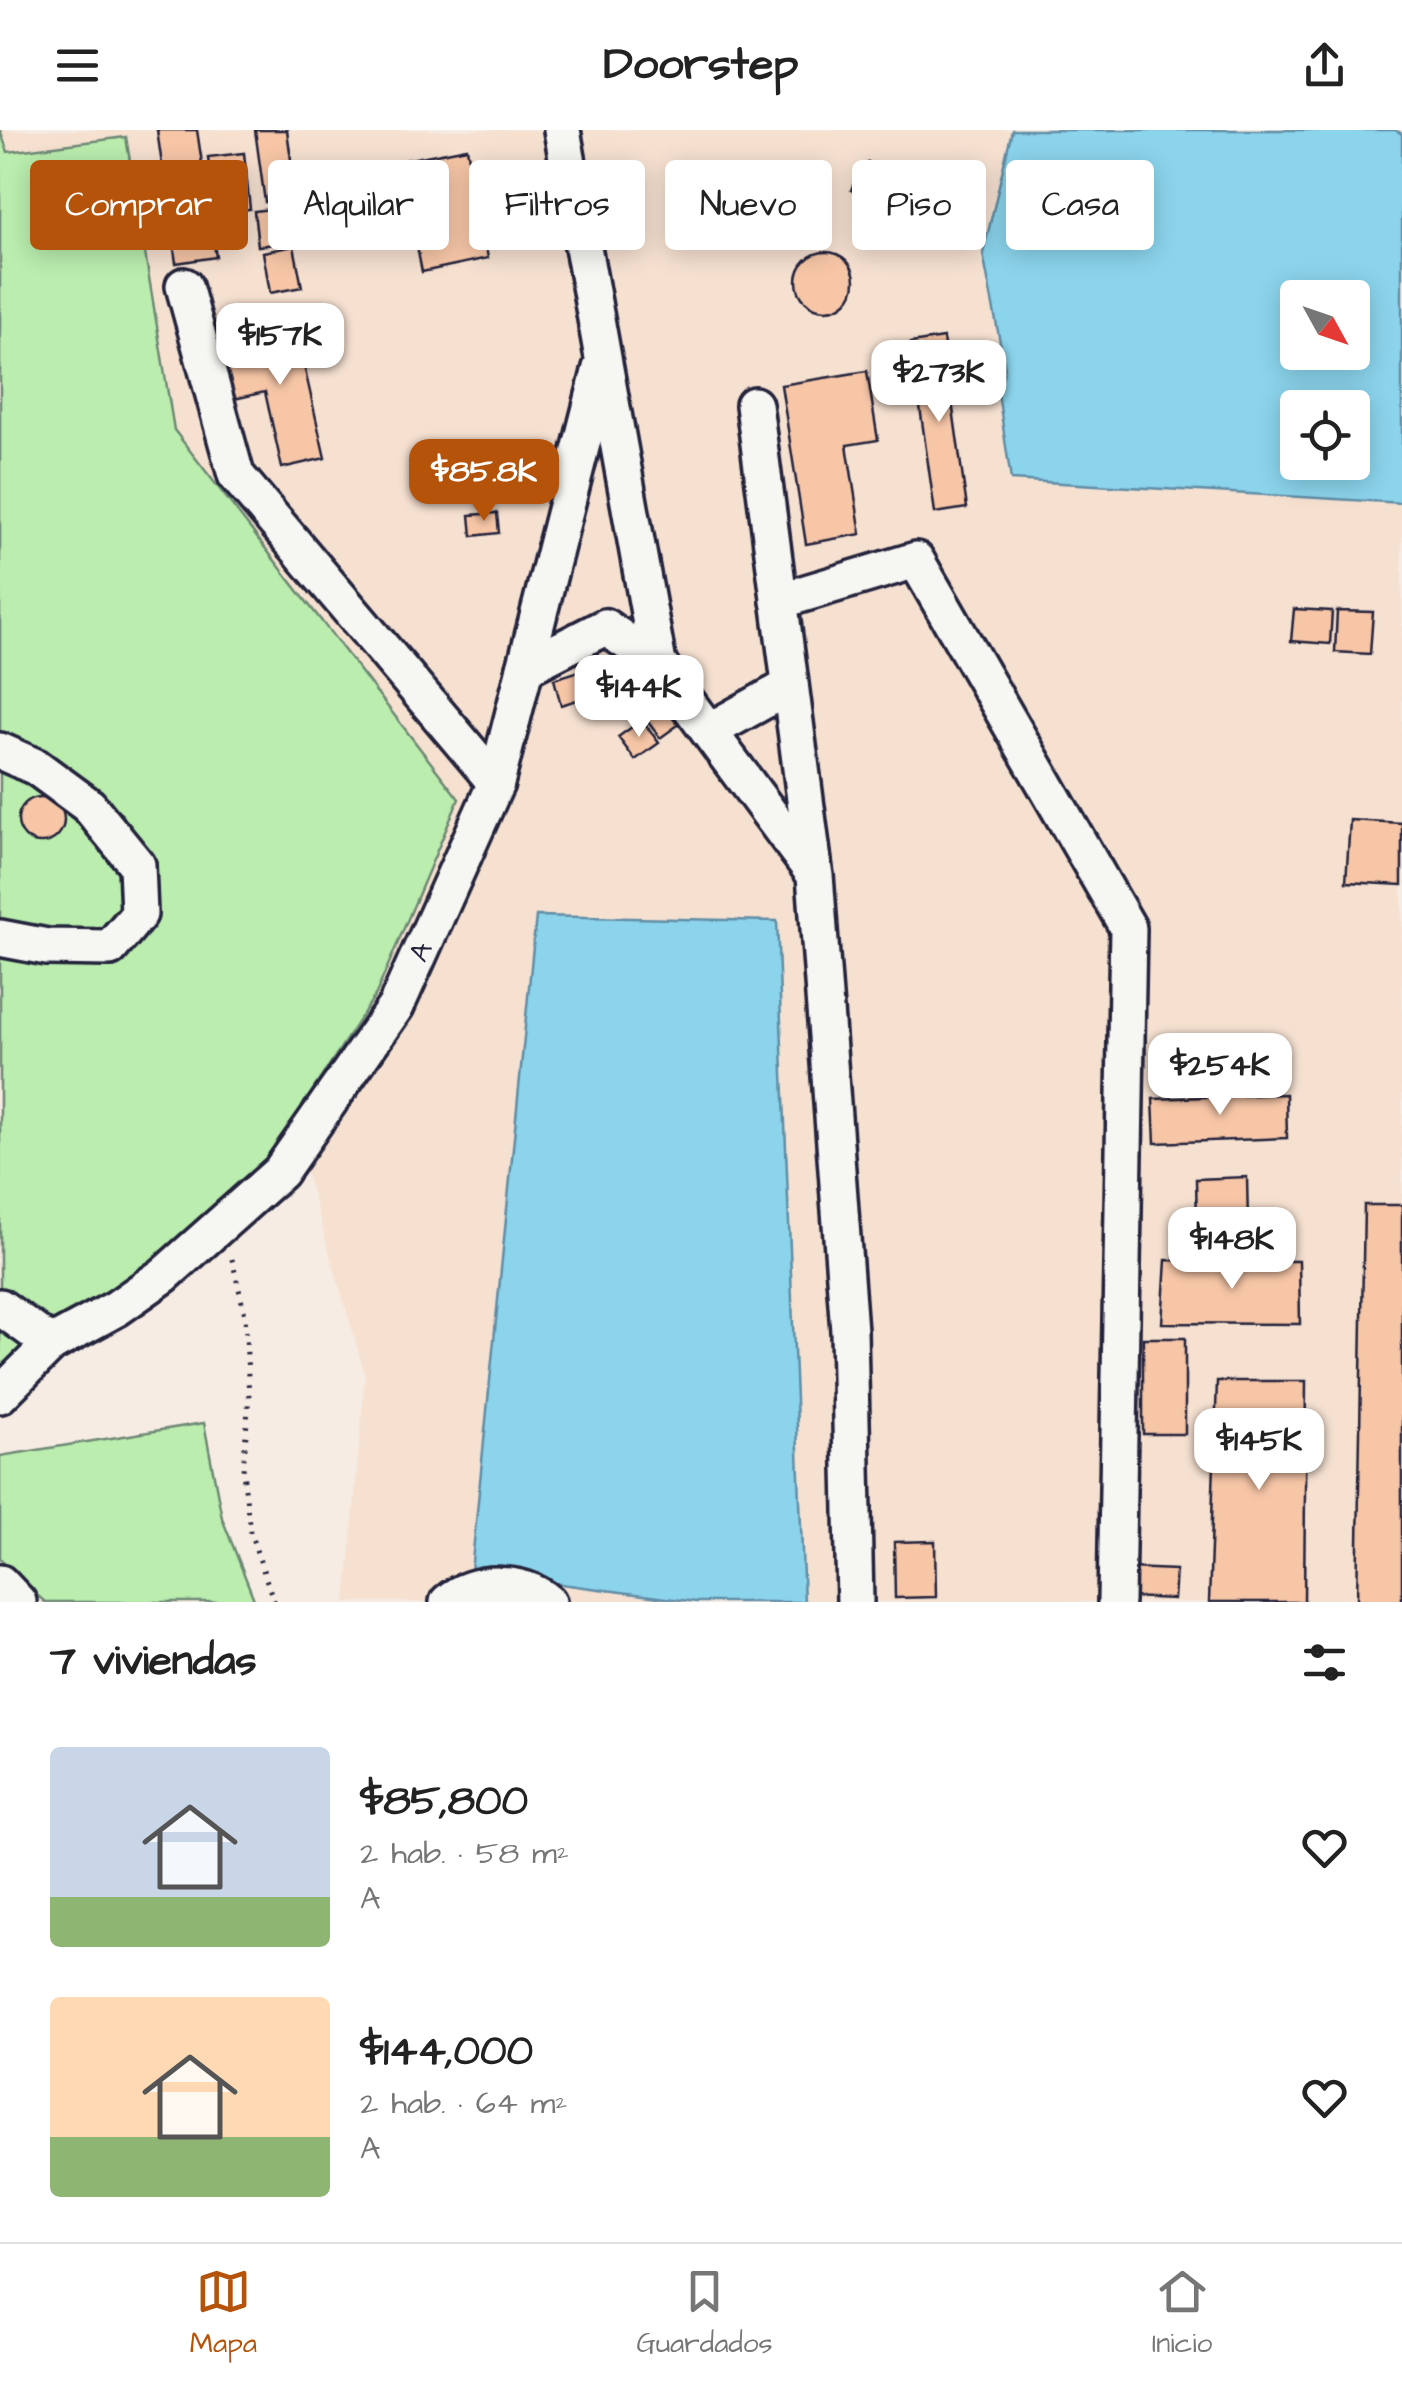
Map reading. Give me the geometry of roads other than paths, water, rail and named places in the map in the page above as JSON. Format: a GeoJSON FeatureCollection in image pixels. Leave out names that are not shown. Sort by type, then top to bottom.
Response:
{"type":"FeatureCollection","features":[{"type":"Feature","properties":{"kind":"street"},"geometry":{"type":"LineString","coordinates":[[562,130],[658,662]]}},
{"type":"Feature","properties":{"kind":"street"},"geometry":{"type":"LineString","coordinates":[[184,286],[236,474],[496,784]]}},
{"type":"Feature","properties":{"kind":"street","name":"A"},"geometry":{"type":"LineString","coordinates":[[0,1395],[51,1344],[117,1308],[164,1275],[280,1172],[396,1006],[496,784],[603,358]]}},
{"type":"Feature","properties":{"kind":"street"},"geometry":{"type":"LineString","coordinates":[[754,405],[814,875],[849,1331],[855,1602]]}},
{"type":"Feature","properties":{"kind":"street"},"geometry":{"type":"LineString","coordinates":[[779,601],[916,560],[1128,928],[1116,1602]]}},
{"type":"Feature","properties":{"kind":"street"},"geometry":{"type":"LineString","coordinates":[[526,668],[605,627],[658,662],[814,875]]}},
{"type":"Feature","properties":{"kind":"street"},"geometry":{"type":"LineString","coordinates":[[709,731],[790,686]]}},
{"type":"Feature","properties":{"kind":"street"},"geometry":{"type":"LineString","coordinates":[[0,750],[36,768],[88,806],[137,865],[139,914],[110,948],[47,947],[0,938]]}},
{"type":"Feature","properties":{"kind":"street"},"geometry":{"type":"LineString","coordinates":[[0,1307],[51,1344]]}},
{"type":"Feature","properties":{"kind":"street"},"geometry":{"type":"LineString","coordinates":[[0,1583],[18,1602]]}},
{"type":"Feature","properties":{"kind":"street"},"geometry":{"type":"LineString","coordinates":[[448,1602],[474,1587],[506,1586],[539,1595],[548,1602]]}},
{"type":"Feature","properties":{"kind":"water"},"geometry":{"type":"Polygon","coordinates":[[[1012,130],[1395,130],[1402,134],[1402,503],[1011,480],[998,393],[1005,368],[983,254],[1012,130]]]}},
{"type":"Feature","properties":{"kind":"water"},"geometry":{"type":"Polygon","coordinates":[[[536,916],[777,921],[804,1602],[696,1602],[471,1572],[536,916]]]}}]}
